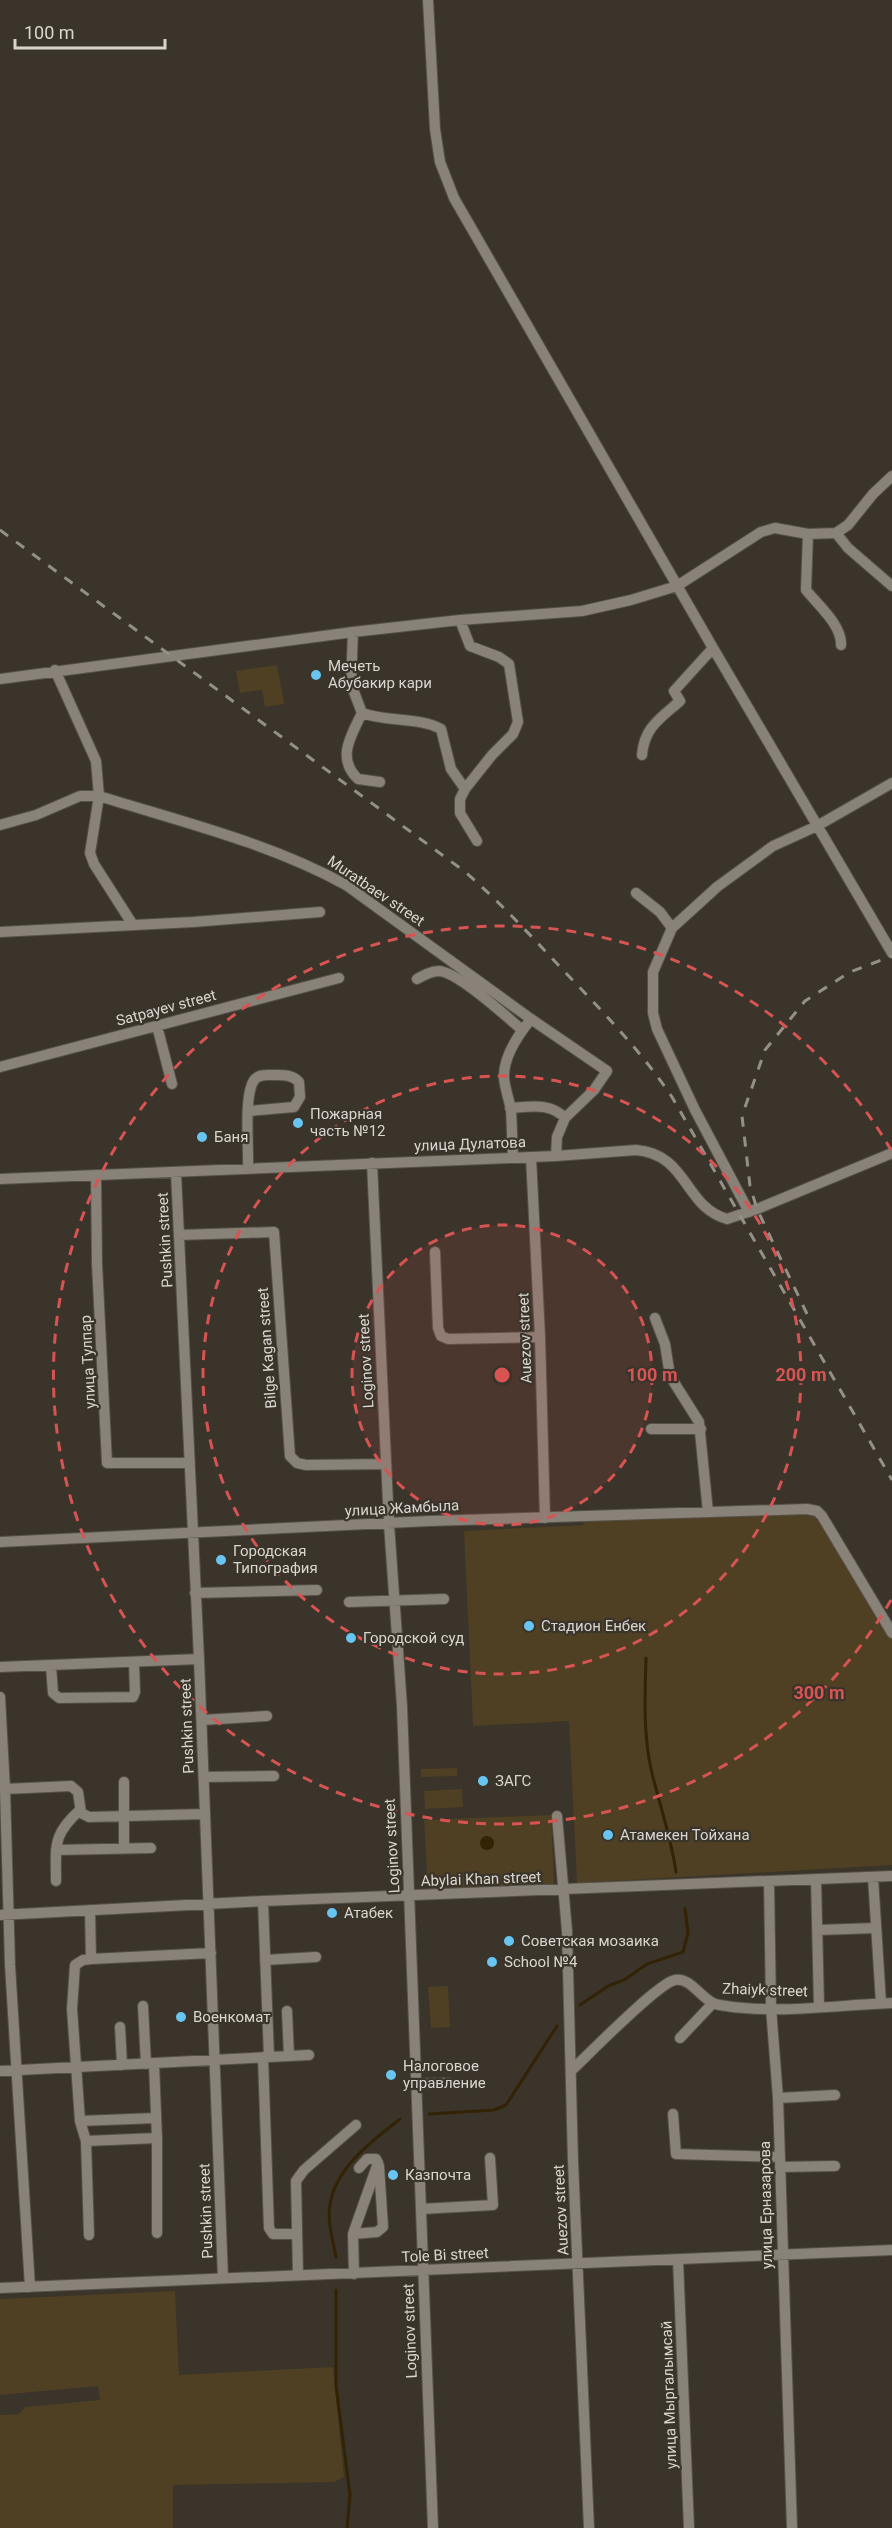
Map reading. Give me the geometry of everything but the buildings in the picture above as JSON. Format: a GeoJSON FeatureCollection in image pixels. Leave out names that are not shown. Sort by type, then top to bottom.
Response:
{"type":"FeatureCollection","features":[{"type":"Feature","properties":{"kind":"street"},"geometry":{"type":"LineString","coordinates":[[428,0],[435,129],[440,162],[454,198],[677,586],[892,953]]}},
{"type":"Feature","properties":{"kind":"street"},"geometry":{"type":"LineString","coordinates":[[0,679],[353,632],[460,620],[582,611],[631,600],[677,586],[761,531],[775,528],[808,534],[836,533],[848,525],[873,494],[892,476]]}},
{"type":"Feature","properties":{"kind":"street"},"geometry":{"type":"LineString","coordinates":[[836,533],[848,548],[892,586]]}},
{"type":"Feature","properties":{"kind":"street"},"geometry":{"type":"LineString","coordinates":[[808,534],[806,590],[832,621],[842,637],[841,645]]}},
{"type":"Feature","properties":{"kind":"street"},"geometry":{"type":"LineString","coordinates":[[460,620],[470,646],[499,657],[511,668],[518,722],[513,734],[492,754],[460,799],[460,813],[477,842]]}},
{"type":"Feature","properties":{"kind":"street"},"geometry":{"type":"LineString","coordinates":[[353,632],[351,684],[362,713],[347,743],[345,754],[347,766],[358,779],[380,782]]}},
{"type":"Feature","properties":{"kind":"street"},"geometry":{"type":"LineString","coordinates":[[642,755],[647,734],[653,723],[680,701],[674,691],[713,648]]}},
{"type":"Feature","properties":{"kind":"street"},"geometry":{"type":"LineString","coordinates":[[55,670],[96,761],[99,795],[90,853],[94,864],[133,925]]}},
{"type":"Feature","properties":{"kind":"street"},"geometry":{"type":"LineString","coordinates":[[362,713],[376,718],[431,725],[441,729],[451,769],[465,789]]}},
{"type":"Feature","properties":{"kind":"street"},"geometry":{"type":"LineString","coordinates":[[892,783],[817,826],[773,846],[717,887],[672,928],[653,972],[653,1013],[657,1029],[695,1110],[749,1212],[892,1153]]}},
{"type":"Feature","properties":{"kind":"street"},"geometry":{"type":"LineString","coordinates":[[0,825],[36,815],[80,796],[99,795]]}},
{"type":"Feature","properties":{"kind":"street","name":"Muratbaev street"},"geometry":{"type":"LineString","coordinates":[[99,795],[270,851],[317,869],[346,885],[607,1071],[594,1090],[565,1118]]}},
{"type":"Feature","properties":{"kind":"street"},"geometry":{"type":"LineString","coordinates":[[636,893],[660,912],[672,928]]}},
{"type":"Feature","properties":{"kind":"street"},"geometry":{"type":"LineString","coordinates":[[0,932],[320,912]]}},
{"type":"Feature","properties":{"kind":"street"},"geometry":{"type":"LineString","coordinates":[[417,979],[431,972],[442,971],[486,999],[522,1030]]}},
{"type":"Feature","properties":{"kind":"street","name":"Satpayev street"},"geometry":{"type":"LineString","coordinates":[[0,1066],[339,978]]}},
{"type":"Feature","properties":{"kind":"street"},"geometry":{"type":"LineString","coordinates":[[513,1157],[510,1108],[505,1088],[504,1069],[505,1062],[522,1030],[531,1019]]}},
{"type":"Feature","properties":{"kind":"street"},"geometry":{"type":"LineString","coordinates":[[157,1026],[172,1084]]}},
{"type":"Feature","properties":{"kind":"street"},"geometry":{"type":"LineString","coordinates":[[248,1168],[249,1111],[252,1084],[259,1076],[291,1077],[298,1082],[300,1097],[294,1107],[249,1111]]}},
{"type":"Feature","properties":{"kind":"street"},"geometry":{"type":"LineString","coordinates":[[510,1108],[554,1108],[565,1118],[557,1137],[556,1156]]}},
{"type":"Feature","properties":{"kind":"street","name":"улица Дулатова"},"geometry":{"type":"LineString","coordinates":[[0,1179],[556,1156],[636,1150],[659,1156],[674,1166],[704,1206],[721,1217],[732,1218],[749,1212]]}},
{"type":"Feature","properties":{"kind":"street","name":"Auezov street"},"geometry":{"type":"LineString","coordinates":[[531,1156],[540,1337],[545,1518]]}},
{"type":"Feature","properties":{"kind":"street","name":"Loginov street"},"geometry":{"type":"LineString","coordinates":[[372,1163],[389,1524],[402,1706],[433,2528]]}},
{"type":"Feature","properties":{"kind":"street","name":"Pushkin street"},"geometry":{"type":"LineString","coordinates":[[176,1173],[202,1720],[223,2278]]}},
{"type":"Feature","properties":{"kind":"street","name":"улица Тулпар"},"geometry":{"type":"LineString","coordinates":[[96,1176],[97,1264],[107,1463],[190,1462]]}},
{"type":"Feature","properties":{"kind":"street","name":"Bilge Kagan street"},"geometry":{"type":"LineString","coordinates":[[179,1235],[274,1232],[290,1456],[306,1465],[386,1464]]}},
{"type":"Feature","properties":{"kind":"street"},"geometry":{"type":"LineString","coordinates":[[435,1252],[438,1329],[441,1336],[448,1339],[540,1337]]}},
{"type":"Feature","properties":{"kind":"street"},"geometry":{"type":"LineString","coordinates":[[655,1318],[665,1344],[670,1376],[692,1409],[701,1429],[708,1512]]}},
{"type":"Feature","properties":{"kind":"street"},"geometry":{"type":"LineString","coordinates":[[651,1430],[701,1429]]}},
{"type":"Feature","properties":{"kind":"street","name":"улица Жамбыла"},"geometry":{"type":"LineString","coordinates":[[0,1542],[429,1521],[807,1509],[817,1511],[822,1516],[892,1633]]}},
{"type":"Feature","properties":{"kind":"street"},"geometry":{"type":"LineString","coordinates":[[195,1593],[317,1590]]}},
{"type":"Feature","properties":{"kind":"street"},"geometry":{"type":"LineString","coordinates":[[349,1602],[444,1599]]}},
{"type":"Feature","properties":{"kind":"street"},"geometry":{"type":"LineString","coordinates":[[0,1667],[199,1659]]}},
{"type":"Feature","properties":{"kind":"street"},"geometry":{"type":"LineString","coordinates":[[51,1666],[53,1693],[59,1698],[133,1697],[135,1692],[134,1663]]}},
{"type":"Feature","properties":{"kind":"street"},"geometry":{"type":"LineString","coordinates":[[0,1697],[5,1789],[5,1915],[30,2287]]}},
{"type":"Feature","properties":{"kind":"street"},"geometry":{"type":"LineString","coordinates":[[202,1720],[267,1716]]}},
{"type":"Feature","properties":{"kind":"street"},"geometry":{"type":"LineString","coordinates":[[204,1777],[274,1776]]}},
{"type":"Feature","properties":{"kind":"street"},"geometry":{"type":"LineString","coordinates":[[124,1782],[124,1848]]}},
{"type":"Feature","properties":{"kind":"street"},"geometry":{"type":"LineString","coordinates":[[5,1789],[71,1786],[78,1792],[80,1810],[84,1816],[89,1817],[205,1814]]}},
{"type":"Feature","properties":{"kind":"street"},"geometry":{"type":"LineString","coordinates":[[56,1881],[58,1835],[63,1825],[80,1810]]}},
{"type":"Feature","properties":{"kind":"street","name":"Auezov street"},"geometry":{"type":"LineString","coordinates":[[557,1816],[564,1891],[589,2528]]}},
{"type":"Feature","properties":{"kind":"street"},"geometry":{"type":"LineString","coordinates":[[56,1850],[151,1848]]}},
{"type":"Feature","properties":{"kind":"street","name":"Abylai Khan street"},"geometry":{"type":"LineString","coordinates":[[5,1915],[263,1901],[564,1891],[892,1876]]}},
{"type":"Feature","properties":{"kind":"street"},"geometry":{"type":"LineString","coordinates":[[873,1877],[876,1928],[886,2003]]}},
{"type":"Feature","properties":{"kind":"street"},"geometry":{"type":"LineString","coordinates":[[816,1880],[819,2006]]}},
{"type":"Feature","properties":{"kind":"street","name":"улица Ерназарова"},"geometry":{"type":"LineString","coordinates":[[769,1882],[771,2008],[780,2162],[792,2528]]}},
{"type":"Feature","properties":{"kind":"street"},"geometry":{"type":"LineString","coordinates":[[263,1901],[269,2228],[273,2234],[296,2234]]}},
{"type":"Feature","properties":{"kind":"street"},"geometry":{"type":"LineString","coordinates":[[90,1910],[91,1959]]}},
{"type":"Feature","properties":{"kind":"street"},"geometry":{"type":"LineString","coordinates":[[818,1930],[876,1928]]}},
{"type":"Feature","properties":{"kind":"street"},"geometry":{"type":"LineString","coordinates":[[89,2235],[86,2141],[80,2121],[72,2008],[74,1969],[79,1962],[91,1959],[211,1953]]}},
{"type":"Feature","properties":{"kind":"street"},"geometry":{"type":"LineString","coordinates":[[265,1960],[316,1957]]}},
{"type":"Feature","properties":{"kind":"street","name":"Zhaiyk street"},"geometry":{"type":"LineString","coordinates":[[572,2070],[667,1982],[677,1979],[686,1982],[713,2004],[771,2008],[886,2003]]}},
{"type":"Feature","properties":{"kind":"street"},"geometry":{"type":"LineString","coordinates":[[680,2038],[713,2004]]}},
{"type":"Feature","properties":{"kind":"street"},"geometry":{"type":"LineString","coordinates":[[143,2006],[156,2118],[157,2233]]}},
{"type":"Feature","properties":{"kind":"street"},"geometry":{"type":"LineString","coordinates":[[287,2011],[289,2056]]}},
{"type":"Feature","properties":{"kind":"street"},"geometry":{"type":"LineString","coordinates":[[120,2027],[122,2066]]}},
{"type":"Feature","properties":{"kind":"street"},"geometry":{"type":"LineString","coordinates":[[0,2071],[309,2055]]}},
{"type":"Feature","properties":{"kind":"street"},"geometry":{"type":"LineString","coordinates":[[416,2084],[449,2083]]}},
{"type":"Feature","properties":{"kind":"street"},"geometry":{"type":"LineString","coordinates":[[777,2098],[835,2095]]}},
{"type":"Feature","properties":{"kind":"street"},"geometry":{"type":"LineString","coordinates":[[673,2114],[676,2154],[835,2166]]}},
{"type":"Feature","properties":{"kind":"street"},"geometry":{"type":"LineString","coordinates":[[80,2121],[156,2118]]}},
{"type":"Feature","properties":{"kind":"street"},"geometry":{"type":"LineString","coordinates":[[298,2275],[296,2181],[304,2170],[356,2125]]}},
{"type":"Feature","properties":{"kind":"street"},"geometry":{"type":"LineString","coordinates":[[86,2141],[157,2138]]}},
{"type":"Feature","properties":{"kind":"street"},"geometry":{"type":"LineString","coordinates":[[421,2208],[493,2205],[490,2158]]}},
{"type":"Feature","properties":{"kind":"street"},"geometry":{"type":"LineString","coordinates":[[353,2234],[377,2232],[382,2227],[378,2163],[376,2159],[367,2159],[359,2168]]}},
{"type":"Feature","properties":{"kind":"street"},"geometry":{"type":"LineString","coordinates":[[354,2274],[353,2234],[378,2163]]}},
{"type":"Feature","properties":{"kind":"street","name":"Tole Bi street"},"geometry":{"type":"LineString","coordinates":[[0,2288],[892,2250]]}},
{"type":"Feature","properties":{"kind":"street","name":"улица Мыргалымсай"},"geometry":{"type":"LineString","coordinates":[[678,2260],[689,2528]]}},
{"type":"Feature","properties":{"kind":"shaded area"},"geometry":{"type":"Polygon","coordinates":[[[277,665],[284,704],[265,707],[262,690],[240,693],[236,671],[277,665]]]}},
{"type":"Feature","properties":{"kind":"shaded area"},"geometry":{"type":"Polygon","coordinates":[[[816,1514],[892,1637],[892,1865],[577,1883],[569,1721],[473,1726],[464,1531],[584,1525],[582,1520],[816,1514]]]}},
{"type":"Feature","properties":{"kind":"shaded area"},"geometry":{"type":"Polygon","coordinates":[[[457,1768],[457,1776],[421,1777],[421,1769],[457,1768]]]}},
{"type":"Feature","properties":{"kind":"shaded area"},"geometry":{"type":"Polygon","coordinates":[[[462,1789],[463,1807],[425,1809],[424,1791],[462,1789]]]}},
{"type":"Feature","properties":{"kind":"shaded area"},"geometry":{"type":"Polygon","coordinates":[[[551,1815],[554,1884],[428,1889],[424,1820],[551,1815]]]}},
{"type":"Feature","properties":{"kind":"shaded area"},"geometry":{"type":"Polygon","coordinates":[[[487,1836],[492,1838],[494,1843],[492,1848],[487,1850],[482,1848],[480,1843],[482,1838],[487,1836]]]}},
{"type":"Feature","properties":{"kind":"shaded area"},"geometry":{"type":"Polygon","coordinates":[[[448,1986],[450,2027],[431,2028],[428,1987],[448,1986]]]}},
{"type":"Feature","properties":{"kind":"shaded area"},"geometry":{"type":"Polygon","coordinates":[[[175,2291],[179,2375],[333,2367],[344,2477],[334,2482],[173,2485],[173,2528],[0,2528],[0,2415],[19,2414],[25,2407],[100,2400],[98,2386],[0,2395],[0,2299],[175,2291]]]}},
{"type":"Feature","properties":{"kind":"waterway"},"geometry":{"type":"LineString","coordinates":[[646,1658],[645,1714],[648,1755],[676,1872]]}},
{"type":"Feature","properties":{"kind":"waterway"},"geometry":{"type":"LineString","coordinates":[[580,2005],[647,1964],[683,1952],[688,1933],[685,1908]]}},
{"type":"Feature","properties":{"kind":"waterway"},"geometry":{"type":"LineString","coordinates":[[429,2114],[494,2110],[506,2105],[557,2026]]}},
{"type":"Feature","properties":{"kind":"waterway"},"geometry":{"type":"LineString","coordinates":[[336,2257],[329,2218],[333,2192],[339,2179],[357,2156],[400,2119]]}},
{"type":"Feature","properties":{"kind":"waterway"},"geometry":{"type":"LineString","coordinates":[[336,2290],[336,2386],[350,2495],[347,2528]]}},
{"type":"Feature","properties":{"kind":"railway"},"geometry":{"type":"LineString","coordinates":[[0,530],[464,871],[516,920],[593,1002],[634,1048],[672,1097],[892,1480]]}},
{"type":"Feature","properties":{"kind":"railway"},"geometry":{"type":"LineString","coordinates":[[807,1314],[757,1209],[750,1186],[742,1116],[765,1050],[805,1001],[850,972],[892,956]]}},
{"type":"Feature","properties":{"kind":"place","name":"Мечеть Абубакир кари"},"geometry":{"type":"Point","coordinates":[316,675]}},
{"type":"Feature","properties":{"kind":"place","name":"Пожарная часть №12"},"geometry":{"type":"Point","coordinates":[298,1123]}},
{"type":"Feature","properties":{"kind":"place","name":"Баня"},"geometry":{"type":"Point","coordinates":[202,1137]}},
{"type":"Feature","properties":{"kind":"place","name":"Городская Типография"},"geometry":{"type":"Point","coordinates":[221,1560]}},
{"type":"Feature","properties":{"kind":"place","name":"Стадион Енбек"},"geometry":{"type":"Point","coordinates":[529,1626]}},
{"type":"Feature","properties":{"kind":"place","name":"Городской суд"},"geometry":{"type":"Point","coordinates":[351,1638]}},
{"type":"Feature","properties":{"kind":"place","name":"ЗАГС"},"geometry":{"type":"Point","coordinates":[483,1781]}},
{"type":"Feature","properties":{"kind":"place","name":"Атамекен Тойхана"},"geometry":{"type":"Point","coordinates":[608,1835]}},
{"type":"Feature","properties":{"kind":"place","name":"Атабек"},"geometry":{"type":"Point","coordinates":[332,1913]}},
{"type":"Feature","properties":{"kind":"place","name":"Советская мозаика"},"geometry":{"type":"Point","coordinates":[509,1941]}},
{"type":"Feature","properties":{"kind":"place","name":"School №4"},"geometry":{"type":"Point","coordinates":[492,1962]}},
{"type":"Feature","properties":{"kind":"place","name":"Военкомат"},"geometry":{"type":"Point","coordinates":[181,2017]}},
{"type":"Feature","properties":{"kind":"place","name":"Налоговое управление"},"geometry":{"type":"Point","coordinates":[391,2075]}},
{"type":"Feature","properties":{"kind":"place","name":"Казпочта"},"geometry":{"type":"Point","coordinates":[393,2175]}}]}
